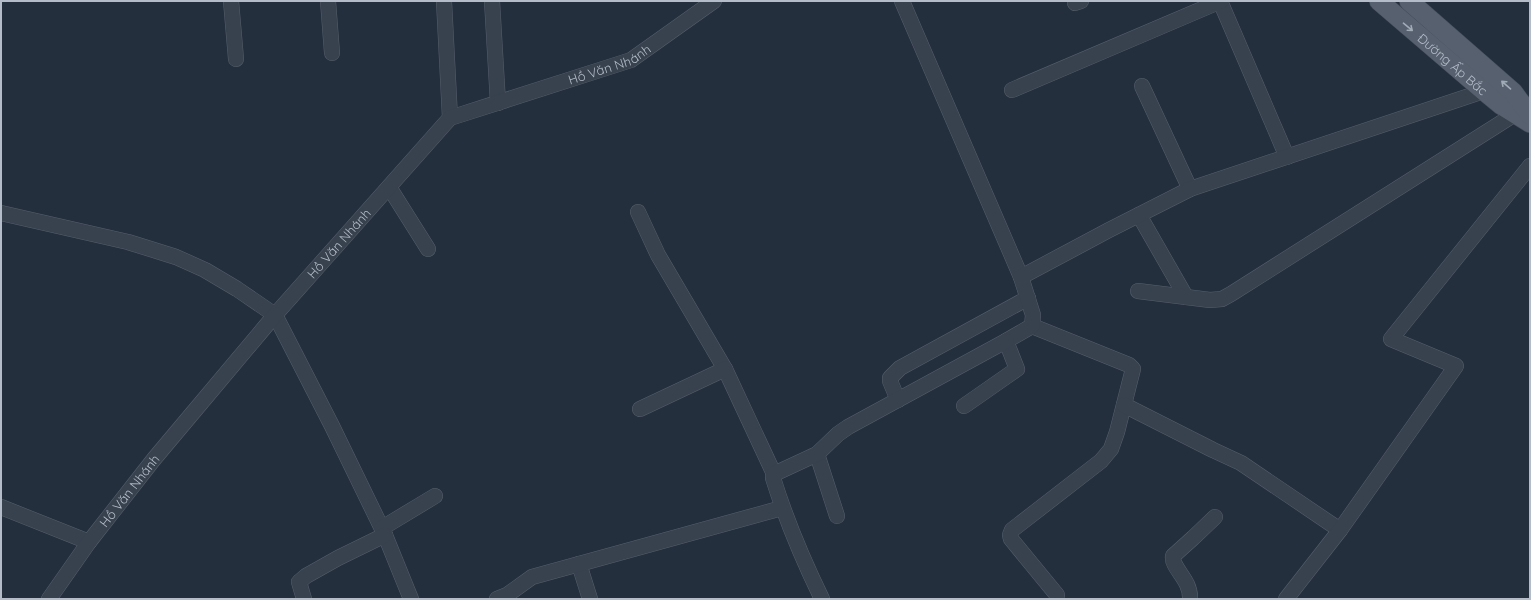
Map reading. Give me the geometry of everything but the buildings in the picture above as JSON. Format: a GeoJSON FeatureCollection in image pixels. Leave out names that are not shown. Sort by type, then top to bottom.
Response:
{"type":"FeatureCollection","features":[{"type":"Feature","properties":{"kind":"main road","name":"Đường Ấp Bắc"},"geometry":{"type":"LineString","coordinates":[[1379,1],[1501,105],[1525,117]]}},
{"type":"Feature","properties":{"kind":"main road","name":"Đường Ấp Bắc"},"geometry":{"type":"LineString","coordinates":[[1409,1],[1513,92],[1525,117]]}},
{"type":"Feature","properties":{"kind":"street"},"geometry":{"type":"LineString","coordinates":[[231,1],[236,59]]}},
{"type":"Feature","properties":{"kind":"street"},"geometry":{"type":"LineString","coordinates":[[328,1],[332,53]]}},
{"type":"Feature","properties":{"kind":"street"},"geometry":{"type":"LineString","coordinates":[[444,1],[450,118]]}},
{"type":"Feature","properties":{"kind":"street"},"geometry":{"type":"LineString","coordinates":[[492,1],[498,103]]}},
{"type":"Feature","properties":{"kind":"street","name":"Hồ Văn Nhánh"},"geometry":{"type":"LineString","coordinates":[[49,599],[90,542],[154,460],[275,315],[450,118],[631,60],[714,1]]}},
{"type":"Feature","properties":{"kind":"street"},"geometry":{"type":"LineString","coordinates":[[902,1],[1021,277],[1033,315],[1032,326]]}},
{"type":"Feature","properties":{"kind":"street"},"geometry":{"type":"LineString","coordinates":[[1012,90],[1221,1],[1287,157]]}},
{"type":"Feature","properties":{"kind":"street"},"geometry":{"type":"LineString","coordinates":[[1142,86],[1190,190]]}},
{"type":"Feature","properties":{"kind":"street"},"geometry":{"type":"LineString","coordinates":[[1021,277],[1190,190],[1484,91]]}},
{"type":"Feature","properties":{"kind":"street"},"geometry":{"type":"LineString","coordinates":[[1138,291],[1210,300],[1222,299],[1525,117]]}},
{"type":"Feature","properties":{"kind":"street"},"geometry":{"type":"LineString","coordinates":[[1286,599],[1340,530],[1456,366],[1391,339],[1530,166]]}},
{"type":"Feature","properties":{"kind":"street"},"geometry":{"type":"LineString","coordinates":[[389,187],[428,249]]}},
{"type":"Feature","properties":{"kind":"street"},"geometry":{"type":"LineString","coordinates":[[638,212],[658,255],[725,369],[774,474],[773,478],[782,508],[801,556],[822,599]]}},
{"type":"Feature","properties":{"kind":"street"},"geometry":{"type":"LineString","coordinates":[[1,213],[128,242],[176,257],[205,270],[275,315],[332,426],[383,532],[411,599]]}},
{"type":"Feature","properties":{"kind":"street"},"geometry":{"type":"LineString","coordinates":[[1139,215],[1186,297]]}},
{"type":"Feature","properties":{"kind":"street"},"geometry":{"type":"LineString","coordinates":[[898,400],[890,378],[900,368],[1028,298]]}},
{"type":"Feature","properties":{"kind":"street"},"geometry":{"type":"LineString","coordinates":[[774,474],[817,454],[838,434],[1032,326]]}},
{"type":"Feature","properties":{"kind":"street"},"geometry":{"type":"LineString","coordinates":[[1032,326],[1129,365],[1133,369],[1111,449],[1101,461],[1012,530],[1010,535],[1011,539],[1057,595]]}},
{"type":"Feature","properties":{"kind":"street"},"geometry":{"type":"LineString","coordinates":[[964,406],[1017,369],[1006,341]]}},
{"type":"Feature","properties":{"kind":"street"},"geometry":{"type":"LineString","coordinates":[[640,409],[725,369]]}},
{"type":"Feature","properties":{"kind":"street"},"geometry":{"type":"LineString","coordinates":[[1124,405],[1241,463],[1340,530]]}},
{"type":"Feature","properties":{"kind":"street"},"geometry":{"type":"LineString","coordinates":[[817,454],[837,516]]}},
{"type":"Feature","properties":{"kind":"street"},"geometry":{"type":"LineString","coordinates":[[304,599],[299,582],[306,576],[383,532],[435,496]]}},
{"type":"Feature","properties":{"kind":"street"},"geometry":{"type":"LineString","coordinates":[[1,507],[90,542]]}},
{"type":"Feature","properties":{"kind":"street"},"geometry":{"type":"LineString","coordinates":[[497,599],[532,577],[782,508]]}},
{"type":"Feature","properties":{"kind":"street"},"geometry":{"type":"LineString","coordinates":[[1190,599],[1189,585],[1174,563],[1173,556],[1214,516]]}},
{"type":"Feature","properties":{"kind":"street"},"geometry":{"type":"LineString","coordinates":[[579,564],[590,599]]}}]}
